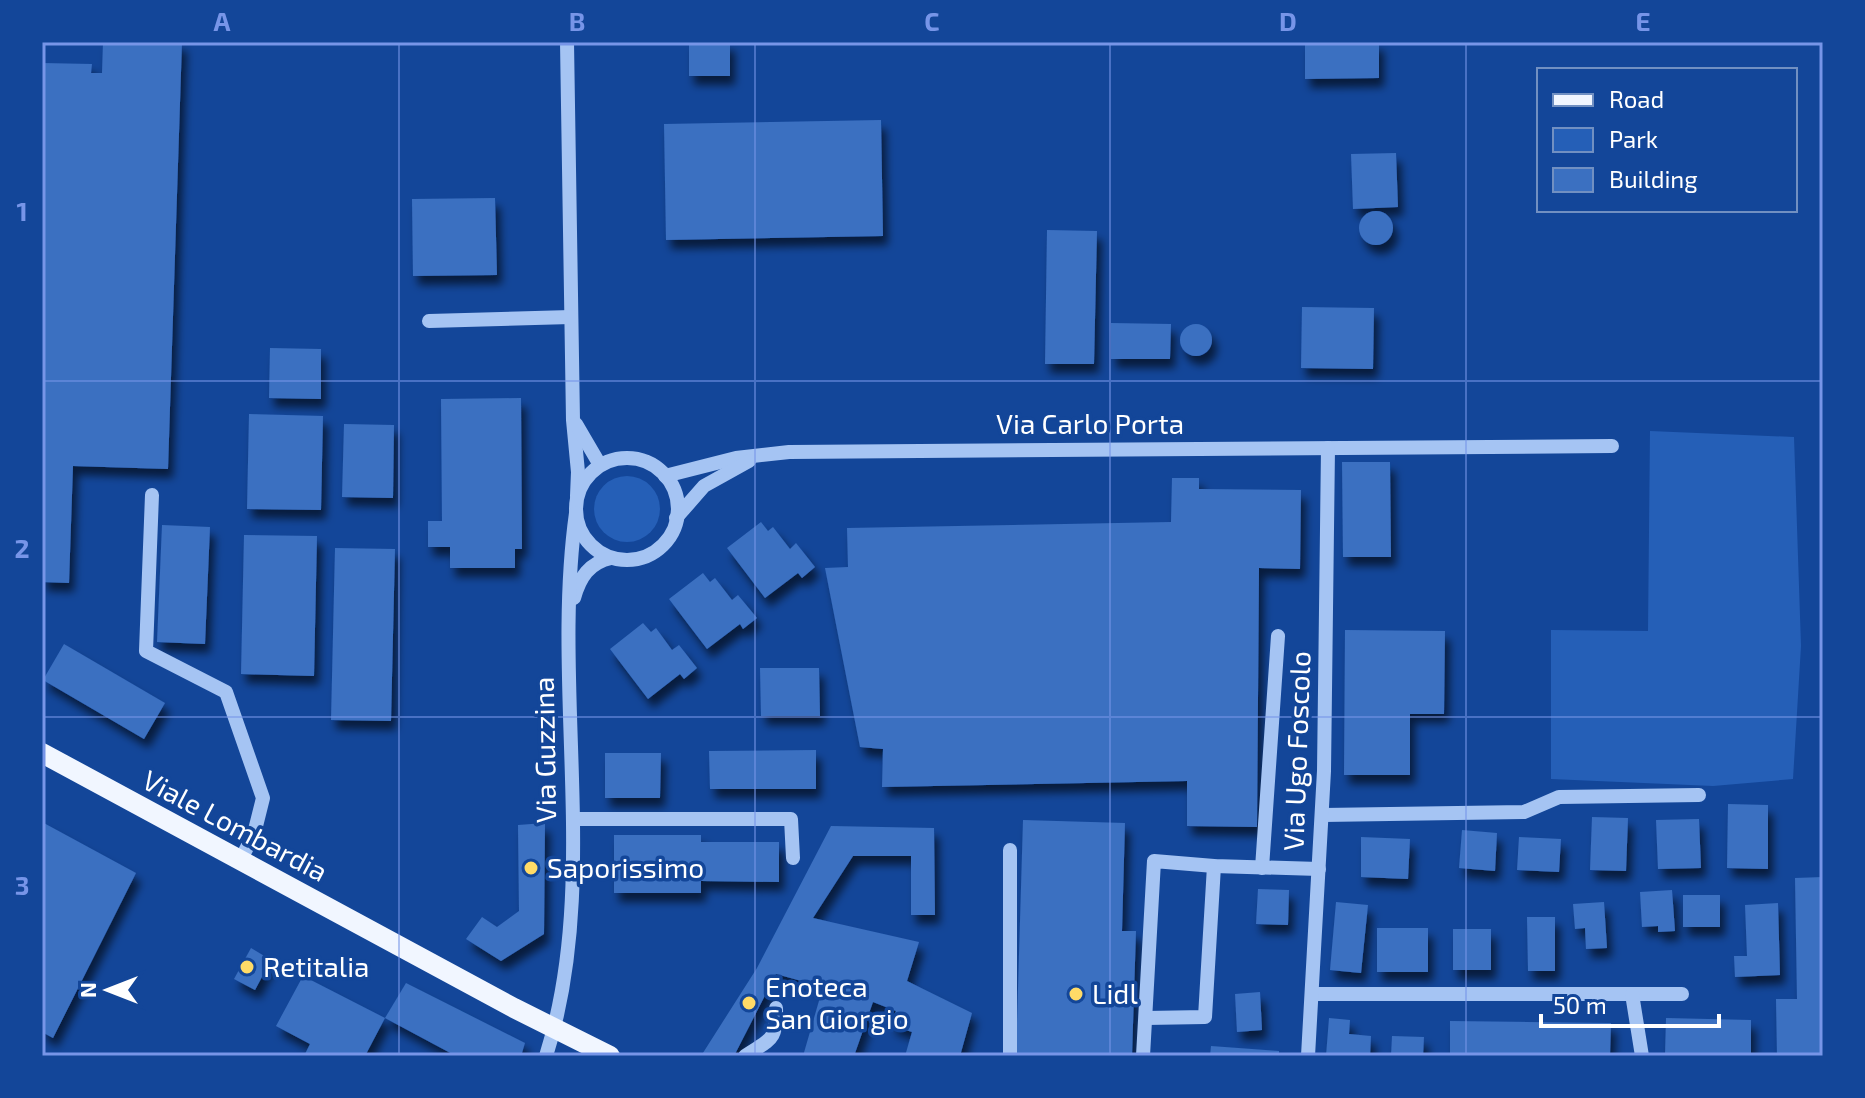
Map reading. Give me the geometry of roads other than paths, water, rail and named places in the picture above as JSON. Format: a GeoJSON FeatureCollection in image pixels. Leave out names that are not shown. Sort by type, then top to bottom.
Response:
{"type":"FeatureCollection","features":[{"type":"Feature","properties":{"kind":"main road","name":"Viale Lombardia"},"geometry":{"type":"LineString","coordinates":[[42,753],[610,1056]]}},
{"type":"Feature","properties":{"kind":"street"},"geometry":{"type":"LineString","coordinates":[[567,42],[573,420],[578,472],[576,513],[582,533],[592,547],[611,558],[631,560],[649,555],[664,542],[675,526],[674,491],[665,476],[642,460],[612,460],[600,465],[587,477],[577,496]]}},
{"type":"Feature","properties":{"kind":"street"},"geometry":{"type":"LineString","coordinates":[[429,321],[571,317]]}},
{"type":"Feature","properties":{"kind":"street"},"geometry":{"type":"LineString","coordinates":[[573,420],[600,465]]}},
{"type":"Feature","properties":{"kind":"street","name":"Via Carlo Porta"},"geometry":{"type":"LineString","coordinates":[[665,476],[764,454],[789,452],[1612,446]]}},
{"type":"Feature","properties":{"kind":"street","name":"Via Ugo Foscolo"},"geometry":{"type":"LineString","coordinates":[[1308,1056],[1323,815],[1328,448]]}},
{"type":"Feature","properties":{"kind":"street","name":"Via Carlo Porta"},"geometry":{"type":"LineString","coordinates":[[676,518],[704,486],[764,454]]}},
{"type":"Feature","properties":{"kind":"street"},"geometry":{"type":"LineString","coordinates":[[152,495],[146,651],[226,692],[263,798],[254,834],[240,861]]}},
{"type":"Feature","properties":{"kind":"street","name":"Via Guzzina"},"geometry":{"type":"LineString","coordinates":[[546,1056],[555,1028],[569,947],[573,819],[569,614],[571,549],[576,513]]}},
{"type":"Feature","properties":{"kind":"street","name":"Via Guzzina"},"geometry":{"type":"LineString","coordinates":[[569,614],[583,576],[599,561],[611,558]]}},
{"type":"Feature","properties":{"kind":"street"},"geometry":{"type":"LineString","coordinates":[[1262,868],[1278,636]]}},
{"type":"Feature","properties":{"kind":"street"},"geometry":{"type":"LineString","coordinates":[[1323,815],[1524,812],[1559,797],[1699,795]]}},
{"type":"Feature","properties":{"kind":"street"},"geometry":{"type":"LineString","coordinates":[[573,819],[791,819],[793,858]]}},
{"type":"Feature","properties":{"kind":"street"},"geometry":{"type":"LineString","coordinates":[[1010,850],[1010,1056]]}},
{"type":"Feature","properties":{"kind":"street"},"geometry":{"type":"LineString","coordinates":[[1143,1056],[1154,861],[1319,869]]}},
{"type":"Feature","properties":{"kind":"street"},"geometry":{"type":"LineString","coordinates":[[1146,1018],[1205,1017],[1214,866]]}},
{"type":"Feature","properties":{"kind":"street"},"geometry":{"type":"LineString","coordinates":[[1313,994],[1682,994]]}},
{"type":"Feature","properties":{"kind":"street"},"geometry":{"type":"LineString","coordinates":[[1632,994],[1642,1056]]}},
{"type":"Feature","properties":{"kind":"street"},"geometry":{"type":"LineString","coordinates":[[745,1056],[770,1041],[777,1025],[776,1008]]}},
{"type":"Feature","properties":{"kind":"place","name":"Saporissimo"},"geometry":{"type":"Point","coordinates":[531,868]}},
{"type":"Feature","properties":{"kind":"place","name":"Retitalia"},"geometry":{"type":"Point","coordinates":[247,967]}},
{"type":"Feature","properties":{"kind":"place","name":"Lidl"},"geometry":{"type":"Point","coordinates":[1076,994]}},
{"type":"Feature","properties":{"kind":"place","name":"Enoteca San Giorgio"},"geometry":{"type":"Point","coordinates":[749,1003]}}]}
